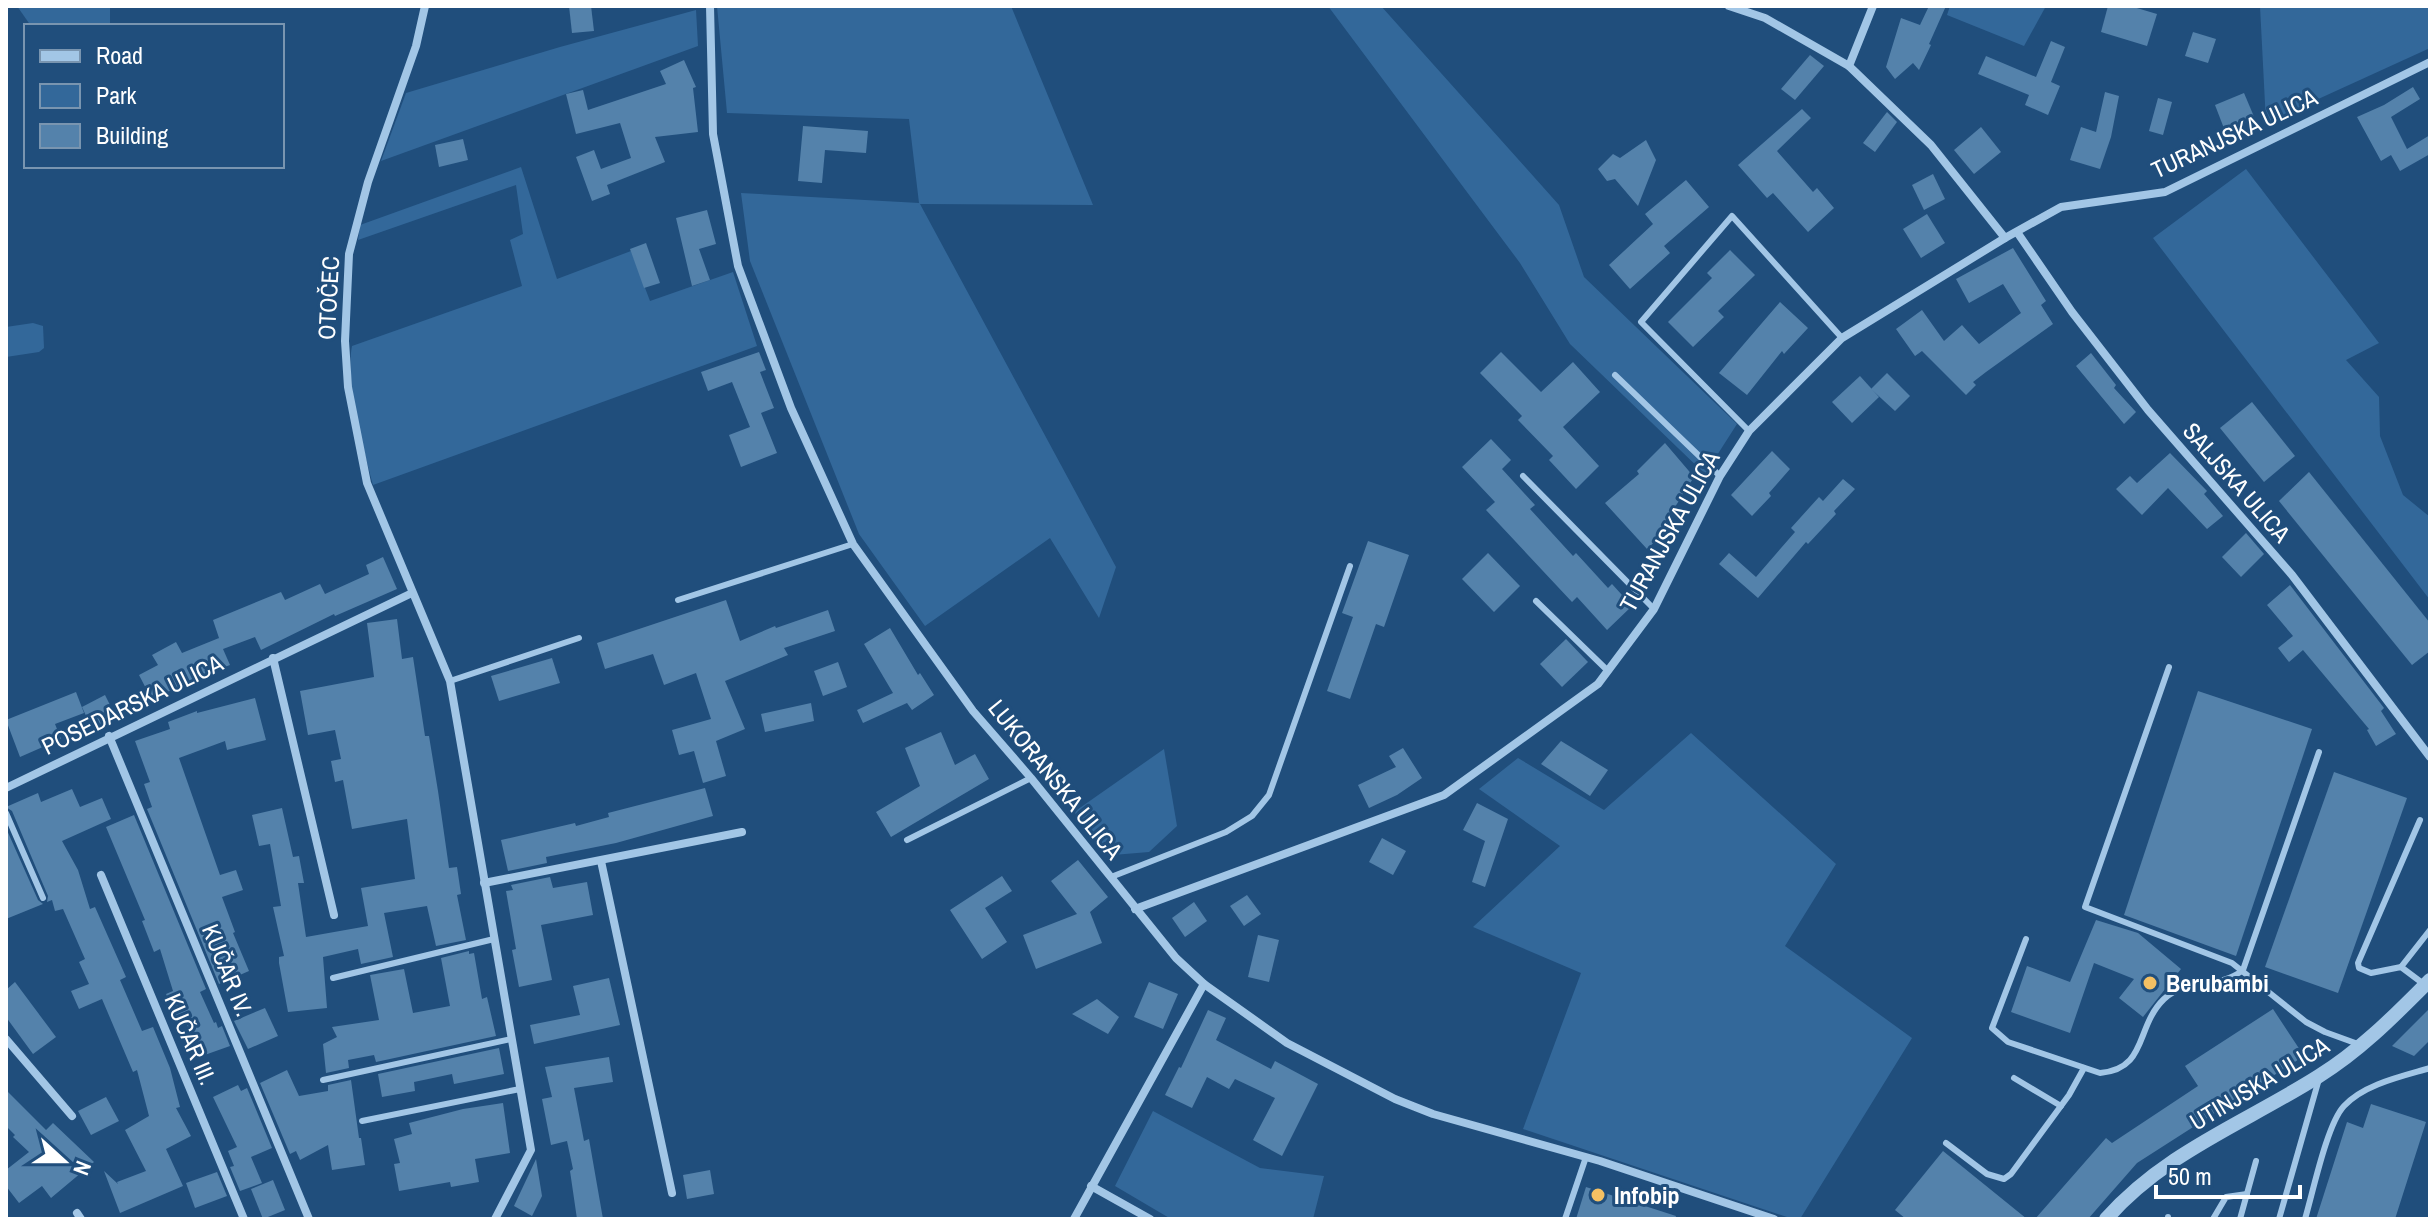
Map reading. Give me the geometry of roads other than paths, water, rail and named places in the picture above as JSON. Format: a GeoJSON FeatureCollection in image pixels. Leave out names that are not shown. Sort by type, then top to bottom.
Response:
{"type":"FeatureCollection","features":[{"type":"Feature","properties":{"kind":"street","name":"OTOČEC"},"geometry":{"type":"LineString","coordinates":[[425,6],[416,46],[368,182],[349,254],[345,295],[348,387],[367,483],[450,681],[531,1150],[495,1219]]}},
{"type":"Feature","properties":{"kind":"street","name":"LUKORANSKA ULICA"},"geometry":{"type":"LineString","coordinates":[[710,6],[713,134],[738,266],[791,408],[853,544],[973,711],[1176,958],[1204,984],[1287,1043],[1395,1099],[1433,1114],[1586,1157],[1774,1219]]}},
{"type":"Feature","properties":{"kind":"street"},"geometry":{"type":"LineString","coordinates":[[1729,6],[1765,18],[1849,66],[1931,145],[2005,238]]}},
{"type":"Feature","properties":{"kind":"street"},"geometry":{"type":"LineString","coordinates":[[1849,66],[1873,6]]}},
{"type":"Feature","properties":{"kind":"street","name":"TURANJSKA ULICA"},"geometry":{"type":"LineString","coordinates":[[1135,909],[1444,795],[1598,684],[1654,609],[1720,476],[1749,431],[1842,338],[2061,207],[2165,192],[2430,62]]}},
{"type":"Feature","properties":{"kind":"street","name":"SALJSKA ULICA"},"geometry":{"type":"LineString","coordinates":[[2017,232],[2072,312],[2148,410],[2292,575],[2430,757]]}},
{"type":"Feature","properties":{"kind":"street","name":"POSEDARSKA ULICA"},"geometry":{"type":"LineString","coordinates":[[7,784],[412,593]]}},
{"type":"Feature","properties":{"kind":"street"},"geometry":{"type":"LineString","coordinates":[[273,658],[334,915]]}},
{"type":"Feature","properties":{"kind":"street","name":"KUČAR IV."},"geometry":{"type":"LineString","coordinates":[[109,736],[309,1219]]}},
{"type":"Feature","properties":{"kind":"street"},"geometry":{"type":"LineString","coordinates":[[484,883],[742,832]]}},
{"type":"Feature","properties":{"kind":"street"},"geometry":{"type":"LineString","coordinates":[[601,861],[672,1193]]}},
{"type":"Feature","properties":{"kind":"street","name":"KUČAR III."},"geometry":{"type":"LineString","coordinates":[[101,875],[244,1219]]}},
{"type":"Feature","properties":{"kind":"street","name":"UTINJSKA ULICA"},"geometry":{"type":"LineString","coordinates":[[2106,1219],[2156,1171],[2320,1076],[2362,1045],[2428,982]]}},
{"type":"Feature","properties":{"kind":"street"},"geometry":{"type":"LineString","coordinates":[[1074,1219],[1204,984]]}},
{"type":"Feature","properties":{"kind":"street"},"geometry":{"type":"LineString","coordinates":[[6,1039],[72,1116]]}},
{"type":"Feature","properties":{"kind":"street"},"geometry":{"type":"LineString","coordinates":[[1091,1186],[1150,1219]]}},
{"type":"Feature","properties":{"kind":"lane"},"geometry":{"type":"LineString","coordinates":[[1749,431],[1641,322],[1732,216],[1842,338]]}},
{"type":"Feature","properties":{"kind":"lane"},"geometry":{"type":"LineString","coordinates":[[1615,375],[1720,476]]}},
{"type":"Feature","properties":{"kind":"lane"},"geometry":{"type":"LineString","coordinates":[[1523,476],[1654,609]]}},
{"type":"Feature","properties":{"kind":"lane"},"geometry":{"type":"LineString","coordinates":[[678,600],[853,544]]}},
{"type":"Feature","properties":{"kind":"lane"},"geometry":{"type":"LineString","coordinates":[[1111,877],[1226,832],[1252,816],[1269,795],[1350,566]]}},
{"type":"Feature","properties":{"kind":"lane"},"geometry":{"type":"LineString","coordinates":[[1536,601],[1607,670]]}},
{"type":"Feature","properties":{"kind":"lane"},"geometry":{"type":"LineString","coordinates":[[450,681],[579,638]]}},
{"type":"Feature","properties":{"kind":"lane"},"geometry":{"type":"LineString","coordinates":[[2169,667],[2085,907],[2232,963],[2306,1022],[2362,1045]]}},
{"type":"Feature","properties":{"kind":"lane"},"geometry":{"type":"LineString","coordinates":[[2026,939],[1992,1028],[2008,1042],[2100,1073],[2122,1068],[2137,1053],[2148,1018],[2173,991],[2230,980],[2243,970],[2319,752]]}},
{"type":"Feature","properties":{"kind":"lane"},"geometry":{"type":"LineString","coordinates":[[907,840],[1031,778]]}},
{"type":"Feature","properties":{"kind":"lane"},"geometry":{"type":"LineString","coordinates":[[6,813],[43,898]]}},
{"type":"Feature","properties":{"kind":"lane"},"geometry":{"type":"LineString","coordinates":[[2420,820],[2358,963],[2359,968],[2371,973],[2401,967],[2428,982]]}},
{"type":"Feature","properties":{"kind":"lane"},"geometry":{"type":"LineString","coordinates":[[2401,967],[2430,930]]}},
{"type":"Feature","properties":{"kind":"lane"},"geometry":{"type":"LineString","coordinates":[[333,978],[494,939]]}},
{"type":"Feature","properties":{"kind":"lane"},"geometry":{"type":"LineString","coordinates":[[323,1080],[511,1039]]}},
{"type":"Feature","properties":{"kind":"lane"},"geometry":{"type":"LineString","coordinates":[[1946,1143],[1987,1174],[2004,1179],[2011,1174],[2061,1106],[2084,1068]]}},
{"type":"Feature","properties":{"kind":"lane"},"geometry":{"type":"LineString","coordinates":[[2305,1219],[2333,1126],[2344,1105],[2360,1092],[2430,1068]]}},
{"type":"Feature","properties":{"kind":"lane"},"geometry":{"type":"LineString","coordinates":[[2279,1219],[2320,1076]]}},
{"type":"Feature","properties":{"kind":"lane"},"geometry":{"type":"LineString","coordinates":[[2014,1078],[2061,1106]]}},
{"type":"Feature","properties":{"kind":"lane"},"geometry":{"type":"LineString","coordinates":[[362,1121],[520,1089]]}},
{"type":"Feature","properties":{"kind":"lane"},"geometry":{"type":"LineString","coordinates":[[1565,1219],[1586,1157]]}},
{"type":"Feature","properties":{"kind":"lane"},"geometry":{"type":"LineString","coordinates":[[2240,1219],[2256,1161]]}},
{"type":"Feature","properties":{"kind":"lane"},"geometry":{"type":"LineString","coordinates":[[2213,1219],[2226,1197],[2247,1194]]}},
{"type":"Feature","properties":{"kind":"place","name":"Berubambi"},"geometry":{"type":"Point","coordinates":[2150,983]}},
{"type":"Feature","properties":{"kind":"place","name":"Infobip"},"geometry":{"type":"Point","coordinates":[1598,1195]}}]}
